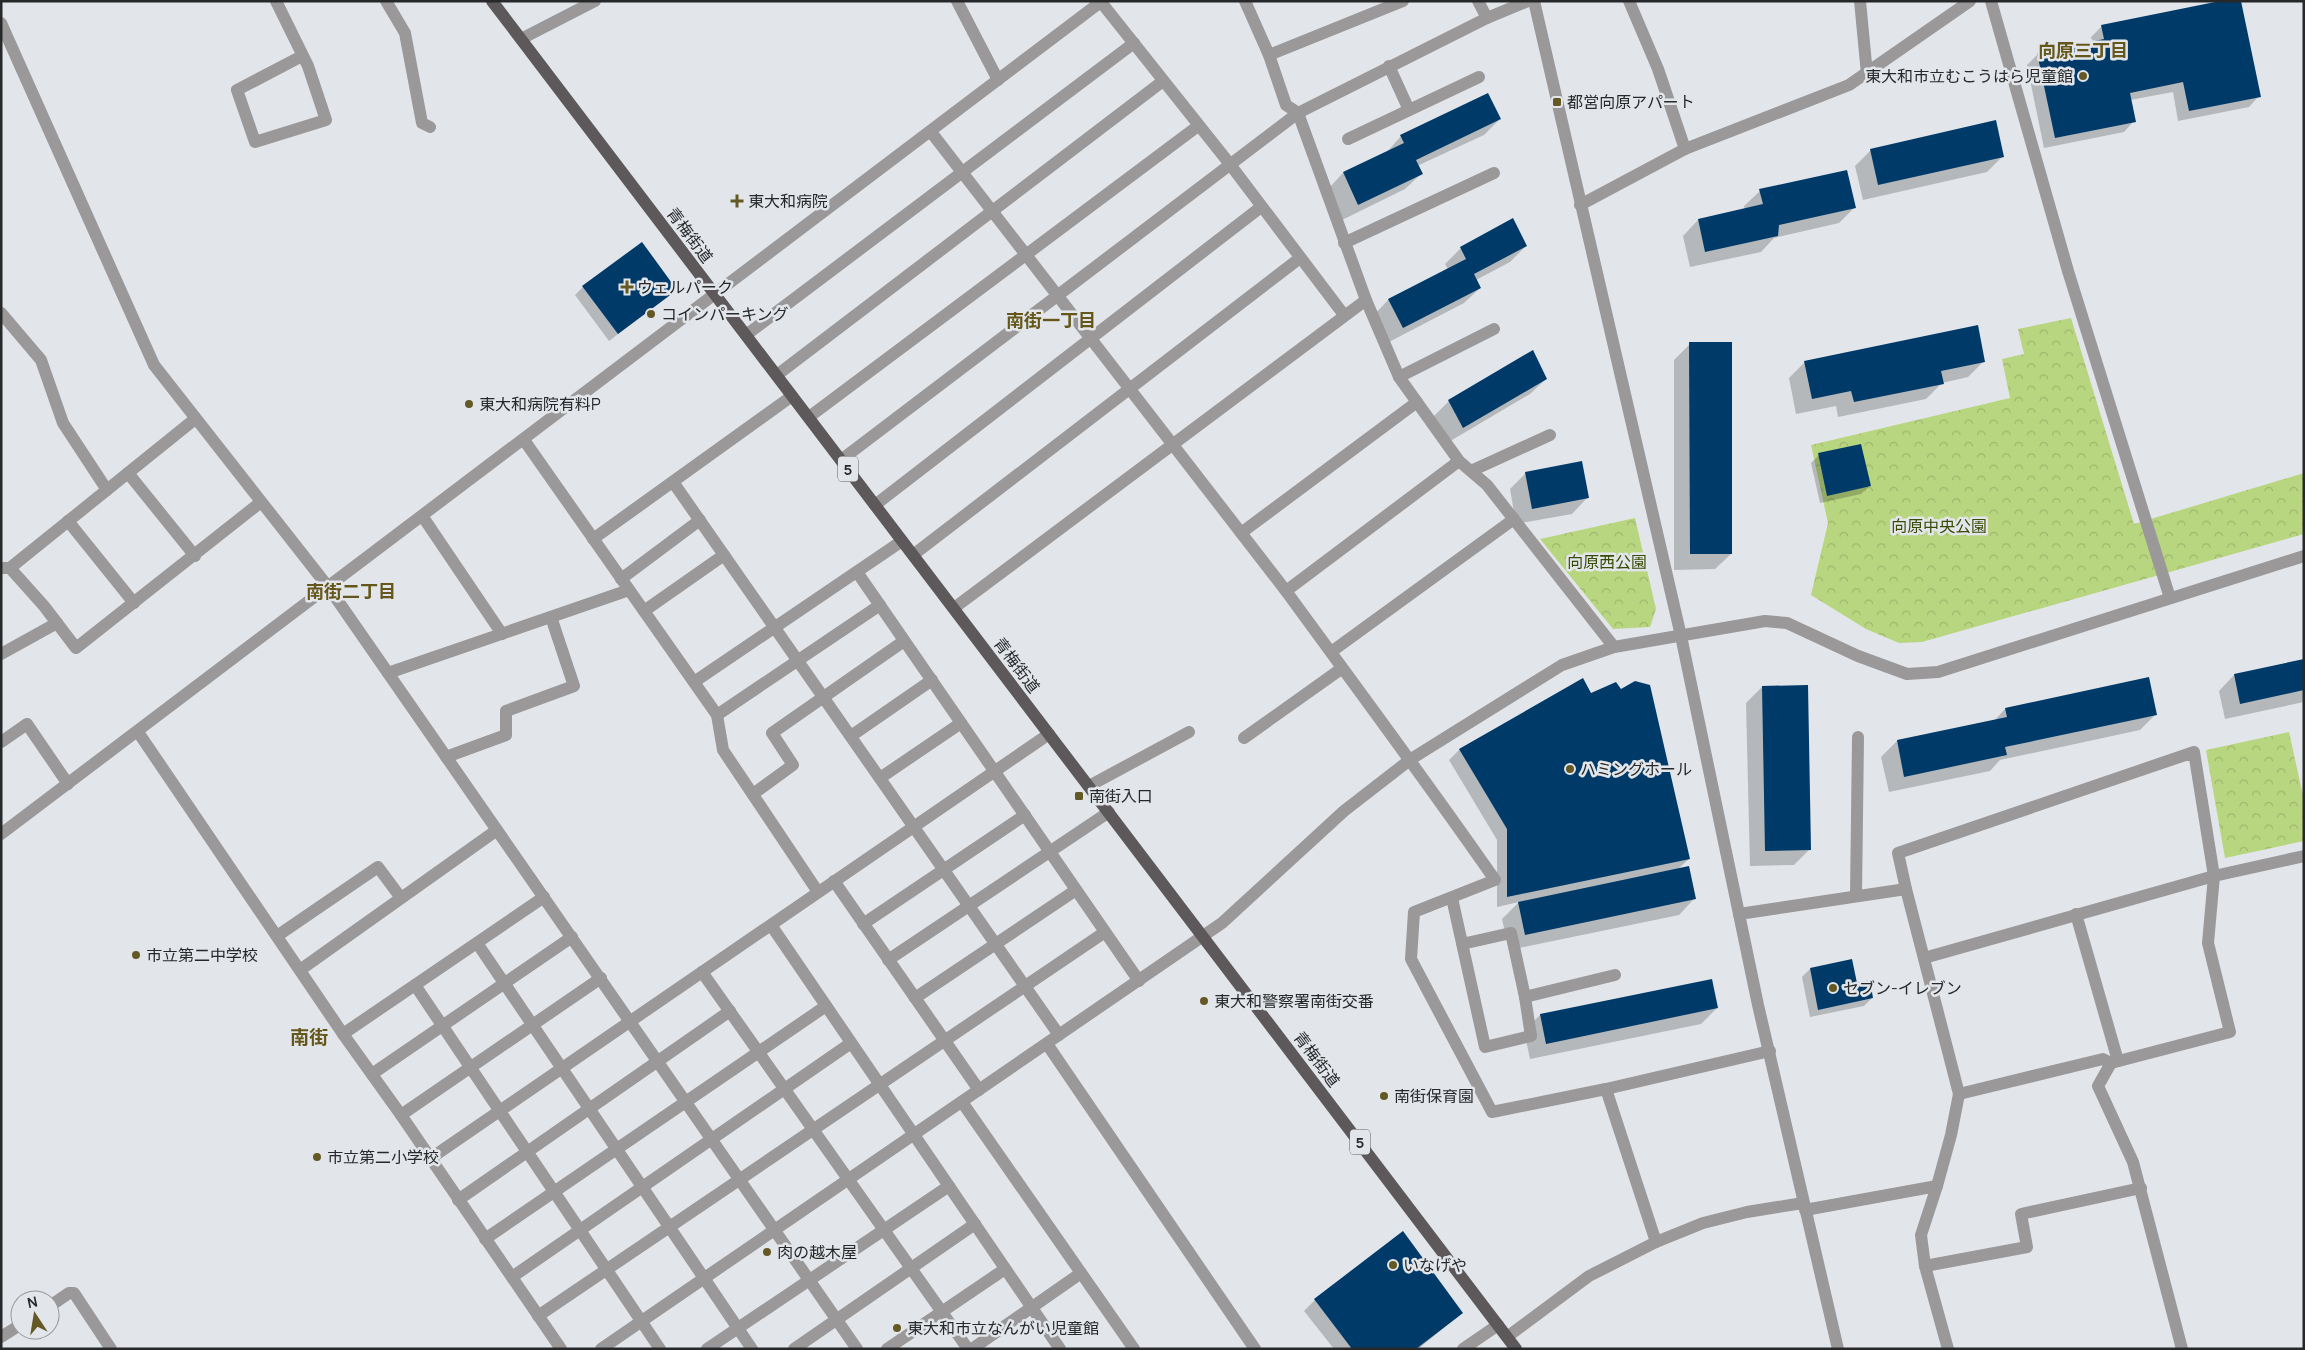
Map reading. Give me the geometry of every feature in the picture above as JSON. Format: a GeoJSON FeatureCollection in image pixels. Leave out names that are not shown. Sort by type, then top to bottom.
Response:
{"type":"FeatureCollection","features":[{"type":"Feature","properties":{"kind":"main road","name":"青梅街道"},"geometry":{"type":"LineString","coordinates":[[492,1],[1516,1349]]}},
{"type":"Feature","properties":{"kind":"street"},"geometry":{"type":"LineString","coordinates":[[276,1],[302,56],[326,120],[255,142],[237,90],[302,56]]}},
{"type":"Feature","properties":{"kind":"street"},"geometry":{"type":"LineString","coordinates":[[386,1],[405,33],[422,123],[430,127]]}},
{"type":"Feature","properties":{"kind":"street"},"geometry":{"type":"LineString","coordinates":[[521,39],[595,1]]}},
{"type":"Feature","properties":{"kind":"street"},"geometry":{"type":"LineString","coordinates":[[957,1],[998,80]]}},
{"type":"Feature","properties":{"kind":"street"},"geometry":{"type":"LineString","coordinates":[[1245,1],[1269,55],[1286,105],[1298,113],[1344,243],[1399,377],[1459,461],[1487,485],[1614,647]]}},
{"type":"Feature","properties":{"kind":"street"},"geometry":{"type":"LineString","coordinates":[[1269,55],[1403,1]]}},
{"type":"Feature","properties":{"kind":"street"},"geometry":{"type":"LineString","coordinates":[[1478,1],[1487,18]]}},
{"type":"Feature","properties":{"kind":"street"},"geometry":{"type":"LineString","coordinates":[[841,460],[1056,294],[1298,113],[1487,18],[1528,1]]}},
{"type":"Feature","properties":{"kind":"street"},"geometry":{"type":"LineString","coordinates":[[1534,1],[1680,636],[1738,914],[1838,1349]]}},
{"type":"Feature","properties":{"kind":"street"},"geometry":{"type":"LineString","coordinates":[[1629,1],[1658,68],[1685,149]]}},
{"type":"Feature","properties":{"kind":"street"},"geometry":{"type":"LineString","coordinates":[[1860,1],[1867,74]]}},
{"type":"Feature","properties":{"kind":"street"},"geometry":{"type":"LineString","coordinates":[[1580,205],[1685,149],[1848,85],[1867,74],[1970,1]]}},
{"type":"Feature","properties":{"kind":"street"},"geometry":{"type":"LineString","coordinates":[[1990,1],[2068,271],[2170,598]]}},
{"type":"Feature","properties":{"kind":"street"},"geometry":{"type":"LineString","coordinates":[[1,834],[423,517],[1102,2],[1229,163],[1344,314]]}},
{"type":"Feature","properties":{"kind":"street"},"geometry":{"type":"LineString","coordinates":[[1,23],[7,53],[154,365],[329,588],[776,1229],[857,1349]]}},
{"type":"Feature","properties":{"kind":"street"},"geometry":{"type":"LineString","coordinates":[[746,335],[1134,44]]}},
{"type":"Feature","properties":{"kind":"street"},"geometry":{"type":"LineString","coordinates":[[1389,66],[1409,110]]}},
{"type":"Feature","properties":{"kind":"street"},"geometry":{"type":"LineString","coordinates":[[1348,139],[1479,77]]}},
{"type":"Feature","properties":{"kind":"street"},"geometry":{"type":"LineString","coordinates":[[777,375],[1163,81]]}},
{"type":"Feature","properties":{"kind":"street"},"geometry":{"type":"LineString","coordinates":[[809,417],[1198,126]]}},
{"type":"Feature","properties":{"kind":"street"},"geometry":{"type":"LineString","coordinates":[[931,132],[1286,591],[1331,652],[1341,669],[1411,759],[1495,880],[1414,912],[1411,959],[1492,1112],[1770,1051]]}},
{"type":"Feature","properties":{"kind":"street"},"geometry":{"type":"LineString","coordinates":[[1344,243],[1494,173]]}},
{"type":"Feature","properties":{"kind":"street"},"geometry":{"type":"LineString","coordinates":[[875,505],[1261,207]]}},
{"type":"Feature","properties":{"kind":"street"},"geometry":{"type":"LineString","coordinates":[[913,555],[1128,388],[1300,258]]}},
{"type":"Feature","properties":{"kind":"street"},"geometry":{"type":"LineString","coordinates":[[954,608],[1344,314],[1366,300]]}},
{"type":"Feature","properties":{"kind":"street"},"geometry":{"type":"LineString","coordinates":[[3,317],[41,360],[64,423],[106,490]]}},
{"type":"Feature","properties":{"kind":"street"},"geometry":{"type":"LineString","coordinates":[[1399,377],[1494,329]]}},
{"type":"Feature","properties":{"kind":"street"},"geometry":{"type":"LineString","coordinates":[[593,539],[792,396]]}},
{"type":"Feature","properties":{"kind":"street"},"geometry":{"type":"LineString","coordinates":[[1241,533],[1417,402]]}},
{"type":"Feature","properties":{"kind":"street"},"geometry":{"type":"LineString","coordinates":[[195,419],[68,522],[6,568],[57,623],[76,648],[195,556],[261,502]]}},
{"type":"Feature","properties":{"kind":"street"},"geometry":{"type":"LineString","coordinates":[[1472,471],[1550,435]]}},
{"type":"Feature","properties":{"kind":"street"},"geometry":{"type":"LineString","coordinates":[[524,440],[717,715],[722,750],[818,892]]}},
{"type":"Feature","properties":{"kind":"street"},"geometry":{"type":"LineString","coordinates":[[1286,591],[1459,461]]}},
{"type":"Feature","properties":{"kind":"street"},"geometry":{"type":"LineString","coordinates":[[128,472],[195,556]]}},
{"type":"Feature","properties":{"kind":"street"},"geometry":{"type":"LineString","coordinates":[[673,482],[1059,1036]]}},
{"type":"Feature","properties":{"kind":"street"},"geometry":{"type":"LineString","coordinates":[[423,517],[502,634]]}},
{"type":"Feature","properties":{"kind":"street"},"geometry":{"type":"LineString","coordinates":[[1331,652],[1514,519]]}},
{"type":"Feature","properties":{"kind":"street"},"geometry":{"type":"LineString","coordinates":[[388,673],[551,617],[625,585],[700,520]]}},
{"type":"Feature","properties":{"kind":"street"},"geometry":{"type":"LineString","coordinates":[[68,522],[134,603]]}},
{"type":"Feature","properties":{"kind":"street"},"geometry":{"type":"LineString","coordinates":[[694,682],[902,541]]}},
{"type":"Feature","properties":{"kind":"street"},"geometry":{"type":"LineString","coordinates":[[644,611],[724,555]]}},
{"type":"Feature","properties":{"kind":"street"},"geometry":{"type":"LineString","coordinates":[[601,1349],[1222,923],[1344,811],[1411,759],[1562,665],[1614,647],[1765,621],[1787,624],[1886,667],[1907,674],[1938,672],[2304,556]]}},
{"type":"Feature","properties":{"kind":"street"},"geometry":{"type":"LineString","coordinates":[[857,572],[1139,981]]}},
{"type":"Feature","properties":{"kind":"street"},"geometry":{"type":"LineString","coordinates":[[717,715],[880,605]]}},
{"type":"Feature","properties":{"kind":"street"},"geometry":{"type":"LineString","coordinates":[[446,757],[506,735],[506,711],[574,686],[551,617]]}},
{"type":"Feature","properties":{"kind":"street"},"geometry":{"type":"LineString","coordinates":[[1,654],[57,623]]}},
{"type":"Feature","properties":{"kind":"street"},"geometry":{"type":"LineString","coordinates":[[753,794],[793,765],[772,733],[904,641]]}},
{"type":"Feature","properties":{"kind":"street"},"geometry":{"type":"LineString","coordinates":[[1244,738],[1341,669]]}},
{"type":"Feature","properties":{"kind":"street"},"geometry":{"type":"LineString","coordinates":[[851,736],[932,680]]}},
{"type":"Feature","properties":{"kind":"street"},"geometry":{"type":"LineString","coordinates":[[880,778],[961,723]]}},
{"type":"Feature","properties":{"kind":"street"},"geometry":{"type":"LineString","coordinates":[[1,742],[27,724],[68,784]]}},
{"type":"Feature","properties":{"kind":"street"},"geometry":{"type":"LineString","coordinates":[[138,732],[343,1034],[562,1349]]}},
{"type":"Feature","properties":{"kind":"street"},"geometry":{"type":"LineString","coordinates":[[1089,786],[1190,732]]}},
{"type":"Feature","properties":{"kind":"street"},"geometry":{"type":"LineString","coordinates":[[430,1158],[1050,734]]}},
{"type":"Feature","properties":{"kind":"street"},"geometry":{"type":"LineString","coordinates":[[1856,896],[1858,737]]}},
{"type":"Feature","properties":{"kind":"street"},"geometry":{"type":"LineString","coordinates":[[1948,1349],[1925,1266],[1921,1235],[1938,1186],[1959,1094],[1898,852],[2194,752],[2214,876],[2208,943],[2230,1032],[2114,1062],[2103,1059],[1959,1094]]}},
{"type":"Feature","properties":{"kind":"street"},"geometry":{"type":"LineString","coordinates":[[888,960],[1108,812]]}},
{"type":"Feature","properties":{"kind":"street"},"geometry":{"type":"LineString","coordinates":[[863,924],[1025,815]]}},
{"type":"Feature","properties":{"kind":"street"},"geometry":{"type":"LineString","coordinates":[[300,970],[497,830]]}},
{"type":"Feature","properties":{"kind":"street"},"geometry":{"type":"LineString","coordinates":[[1924,958],[2214,876],[2304,856]]}},
{"type":"Feature","properties":{"kind":"street"},"geometry":{"type":"LineString","coordinates":[[277,936],[378,867],[401,898]]}},
{"type":"Feature","properties":{"kind":"street"},"geometry":{"type":"LineString","coordinates":[[834,882],[978,1090]]}},
{"type":"Feature","properties":{"kind":"street"},"geometry":{"type":"LineString","coordinates":[[1738,914],[1906,889]]}},
{"type":"Feature","properties":{"kind":"street"},"geometry":{"type":"LineString","coordinates":[[915,998],[1076,890]]}},
{"type":"Feature","properties":{"kind":"street"},"geometry":{"type":"LineString","coordinates":[[343,1034],[544,897]]}},
{"type":"Feature","properties":{"kind":"street"},"geometry":{"type":"LineString","coordinates":[[1452,898],[1462,944],[1485,1047],[1531,1036],[1525,997],[1511,933],[1462,944]]}},
{"type":"Feature","properties":{"kind":"street"},"geometry":{"type":"LineString","coordinates":[[2076,914],[2114,1062],[2098,1086],[2133,1162],[2182,1349]]}},
{"type":"Feature","properties":{"kind":"street"},"geometry":{"type":"LineString","coordinates":[[771,925],[1060,1349]]}},
{"type":"Feature","properties":{"kind":"street"},"geometry":{"type":"LineString","coordinates":[[538,1316],[1105,932]]}},
{"type":"Feature","properties":{"kind":"street"},"geometry":{"type":"LineString","coordinates":[[372,1074],[572,937]]}},
{"type":"Feature","properties":{"kind":"street"},"geometry":{"type":"LineString","coordinates":[[477,943],[752,1349]]}},
{"type":"Feature","properties":{"kind":"street"},"geometry":{"type":"LineString","coordinates":[[702,972],[970,1349],[1081,1273]]}},
{"type":"Feature","properties":{"kind":"street"},"geometry":{"type":"LineString","coordinates":[[1525,997],[1614,976]]}},
{"type":"Feature","properties":{"kind":"street"},"geometry":{"type":"LineString","coordinates":[[401,1115],[601,978]]}},
{"type":"Feature","properties":{"kind":"street"},"geometry":{"type":"LineString","coordinates":[[415,985],[660,1349]]}},
{"type":"Feature","properties":{"kind":"street"},"geometry":{"type":"LineString","coordinates":[[485,1239],[826,1006]]}},
{"type":"Feature","properties":{"kind":"street"},"geometry":{"type":"LineString","coordinates":[[458,1200],[730,1012]]}},
{"type":"Feature","properties":{"kind":"street"},"geometry":{"type":"LineString","coordinates":[[512,1277],[852,1043]]}},
{"type":"Feature","properties":{"kind":"street"},"geometry":{"type":"LineString","coordinates":[[1047,1044],[1255,1349]]}},
{"type":"Feature","properties":{"kind":"street"},"geometry":{"type":"LineString","coordinates":[[1606,1088],[1656,1242]]}},
{"type":"Feature","properties":{"kind":"street"},"geometry":{"type":"LineString","coordinates":[[962,1102],[1134,1349]]}},
{"type":"Feature","properties":{"kind":"street"},"geometry":{"type":"LineString","coordinates":[[708,1349],[949,1186]]}},
{"type":"Feature","properties":{"kind":"street"},"geometry":{"type":"LineString","coordinates":[[1508,1337],[1588,1276],[1656,1242],[1712,1221],[1747,1212],[1804,1206],[1938,1186]]}},
{"type":"Feature","properties":{"kind":"street"},"geometry":{"type":"LineString","coordinates":[[1925,1266],[2027,1247],[2021,1214],[2141,1188]]}},
{"type":"Feature","properties":{"kind":"street"},"geometry":{"type":"LineString","coordinates":[[794,1349],[975,1224]]}},
{"type":"Feature","properties":{"kind":"street"},"geometry":{"type":"LineString","coordinates":[[887,1349],[1005,1269]]}},
{"type":"Feature","properties":{"kind":"street"},"geometry":{"type":"LineString","coordinates":[[60,1299],[69,1293],[74,1294],[111,1349]]}},
{"type":"Feature","properties":{"kind":"street"},"geometry":{"type":"LineString","coordinates":[[1463,1349],[1498,1325]]}},
{"type":"Feature","properties":{"kind":"green space","name":"向原中央公園"},"geometry":{"type":"Polygon","coordinates":[[[2071,318],[2134,524],[2304,473],[2304,534],[1922,642],[1899,643],[1866,629],[1811,595],[1828,523],[1811,445],[2010,398],[2002,359],[2024,354],[2018,329],[2071,318]]]}},
{"type":"Feature","properties":{"kind":"green space","name":"向原西公園"},"geometry":{"type":"Polygon","coordinates":[[[1635,518],[1656,609],[1650,627],[1613,629],[1540,539],[1635,518]]]}},
{"type":"Feature","properties":{"kind":"green space"},"geometry":{"type":"Polygon","coordinates":[[[2289,732],[2304,800],[2304,841],[2225,858],[2206,750],[2289,732]]]}},
{"type":"Feature","properties":{"kind":"building"},"geometry":{"type":"Polygon","coordinates":[[[2220,1],[2241,1],[2261,97],[2189,111],[2183,82],[2130,93],[2136,122],[2055,138],[2037,53],[2104,39],[2101,25],[2220,1]]]}},
{"type":"Feature","properties":{"kind":"building"},"geometry":{"type":"Polygon","coordinates":[[[1488,93],[1501,119],[1416,160],[1423,174],[1358,205],[1343,172],[1404,143],[1400,135],[1488,93]]]}},
{"type":"Feature","properties":{"kind":"building"},"geometry":{"type":"Polygon","coordinates":[[[1996,120],[2004,157],[1878,185],[1870,149],[1996,120]]]}},
{"type":"Feature","properties":{"kind":"building"},"geometry":{"type":"Polygon","coordinates":[[[1847,170],[1856,208],[1779,225],[1778,236],[1705,252],[1698,219],[1763,204],[1759,189],[1847,170]]]}},
{"type":"Feature","properties":{"kind":"building"},"geometry":{"type":"Polygon","coordinates":[[[1513,218],[1527,246],[1474,274],[1481,288],[1403,328],[1388,299],[1466,259],[1460,247],[1513,218]]]}},
{"type":"Feature","properties":{"kind":"building"},"geometry":{"type":"Polygon","coordinates":[[[642,242],[677,290],[618,334],[582,286],[642,242]]]}},
{"type":"Feature","properties":{"kind":"building"},"geometry":{"type":"Polygon","coordinates":[[[1978,325],[1985,362],[1941,371],[1944,384],[1854,402],[1851,391],[1812,399],[1804,361],[1978,325]]]}},
{"type":"Feature","properties":{"kind":"building"},"geometry":{"type":"Polygon","coordinates":[[[1689,342],[1732,342],[1732,554],[1690,554],[1689,342]]]}},
{"type":"Feature","properties":{"kind":"building"},"geometry":{"type":"Polygon","coordinates":[[[1533,350],[1547,379],[1463,428],[1448,400],[1533,350]]]}},
{"type":"Feature","properties":{"kind":"building"},"geometry":{"type":"Polygon","coordinates":[[[1861,444],[1871,486],[1827,496],[1818,453],[1861,444]]]}},
{"type":"Feature","properties":{"kind":"building"},"geometry":{"type":"Polygon","coordinates":[[[1582,461],[1589,498],[1532,509],[1525,472],[1582,461]]]}},
{"type":"Feature","properties":{"kind":"building"},"geometry":{"type":"Polygon","coordinates":[[[2304,659],[2304,690],[2240,704],[2234,674],[2304,659]]]}},
{"type":"Feature","properties":{"kind":"building"},"geometry":{"type":"Polygon","coordinates":[[[2149,677],[2157,715],[2005,747],[2007,755],[1904,777],[1897,740],[2007,717],[2005,708],[2149,677]]]}},
{"type":"Feature","properties":{"kind":"building","name":"ハミングホール"},"geometry":{"type":"Polygon","coordinates":[[[1583,678],[1591,693],[1616,682],[1621,689],[1635,681],[1650,685],[1690,859],[1507,897],[1507,829],[1459,749],[1583,678]]]}},
{"type":"Feature","properties":{"kind":"building"},"geometry":{"type":"Polygon","coordinates":[[[1808,685],[1811,850],[1765,851],[1762,686],[1808,685]]]}},
{"type":"Feature","properties":{"kind":"building"},"geometry":{"type":"Polygon","coordinates":[[[1689,866],[1696,899],[1525,935],[1518,902],[1689,866]]]}},
{"type":"Feature","properties":{"kind":"building"},"geometry":{"type":"Polygon","coordinates":[[[1852,959],[1857,983],[1870,980],[1873,998],[1818,1010],[1810,968],[1852,959]]]}},
{"type":"Feature","properties":{"kind":"building"},"geometry":{"type":"Polygon","coordinates":[[[1712,979],[1718,1008],[1546,1044],[1540,1014],[1712,979]]]}},
{"type":"Feature","properties":{"kind":"building","name":"いなげや"},"geometry":{"type":"Polygon","coordinates":[[[1403,1231],[1463,1313],[1416,1349],[1352,1349],[1314,1299],[1403,1231]]]}},
{"type":"Feature","properties":{"kind":"place","name":"東大和市立むこうはら児童館"},"geometry":{"type":"Point","coordinates":[2083,76]}},
{"type":"Feature","properties":{"kind":"place","name":"都営向原アパート"},"geometry":{"type":"Point","coordinates":[1557,102]}},
{"type":"Feature","properties":{"kind":"place","name":"東大和病院"},"geometry":{"type":"Point","coordinates":[737,201]}},
{"type":"Feature","properties":{"kind":"place","name":"ウェルパーク"},"geometry":{"type":"Point","coordinates":[627,287]}},
{"type":"Feature","properties":{"kind":"place","name":"コインパーキング"},"geometry":{"type":"Point","coordinates":[651,314]}},
{"type":"Feature","properties":{"kind":"place","name":"東大和病院有料P"},"geometry":{"type":"Point","coordinates":[469,404]}},
{"type":"Feature","properties":{"kind":"place","name":"ハミングホール"},"geometry":{"type":"Point","coordinates":[1570,769]}},
{"type":"Feature","properties":{"kind":"place","name":"南街入口"},"geometry":{"type":"Point","coordinates":[1079,796]}},
{"type":"Feature","properties":{"kind":"place","name":"市立第二中学校"},"geometry":{"type":"Point","coordinates":[136,955]}},
{"type":"Feature","properties":{"kind":"place","name":"セブン-イレブン"},"geometry":{"type":"Point","coordinates":[1833,988]}},
{"type":"Feature","properties":{"kind":"place","name":"東大和警察署南街交番"},"geometry":{"type":"Point","coordinates":[1204,1001]}},
{"type":"Feature","properties":{"kind":"place","name":"南街保育園"},"geometry":{"type":"Point","coordinates":[1384,1096]}},
{"type":"Feature","properties":{"kind":"place","name":"市立第二小学校"},"geometry":{"type":"Point","coordinates":[317,1157]}},
{"type":"Feature","properties":{"kind":"place","name":"肉の越木屋"},"geometry":{"type":"Point","coordinates":[767,1252]}},
{"type":"Feature","properties":{"kind":"place","name":"いなげや"},"geometry":{"type":"Point","coordinates":[1393,1265]}},
{"type":"Feature","properties":{"kind":"place","name":"東大和市立なんがい児童館"},"geometry":{"type":"Point","coordinates":[897,1328]}},
{"type":"Feature","properties":{"kind":"district","name":"向原三丁目"},"geometry":{"type":"Point","coordinates":[2083,50]}},
{"type":"Feature","properties":{"kind":"district","name":"南街一丁目"},"geometry":{"type":"Point","coordinates":[1051,320]}},
{"type":"Feature","properties":{"kind":"district","name":"南街二丁目"},"geometry":{"type":"Point","coordinates":[351,591]}},
{"type":"Feature","properties":{"kind":"district","name":"南街"},"geometry":{"type":"Point","coordinates":[309,1037]}}]}
